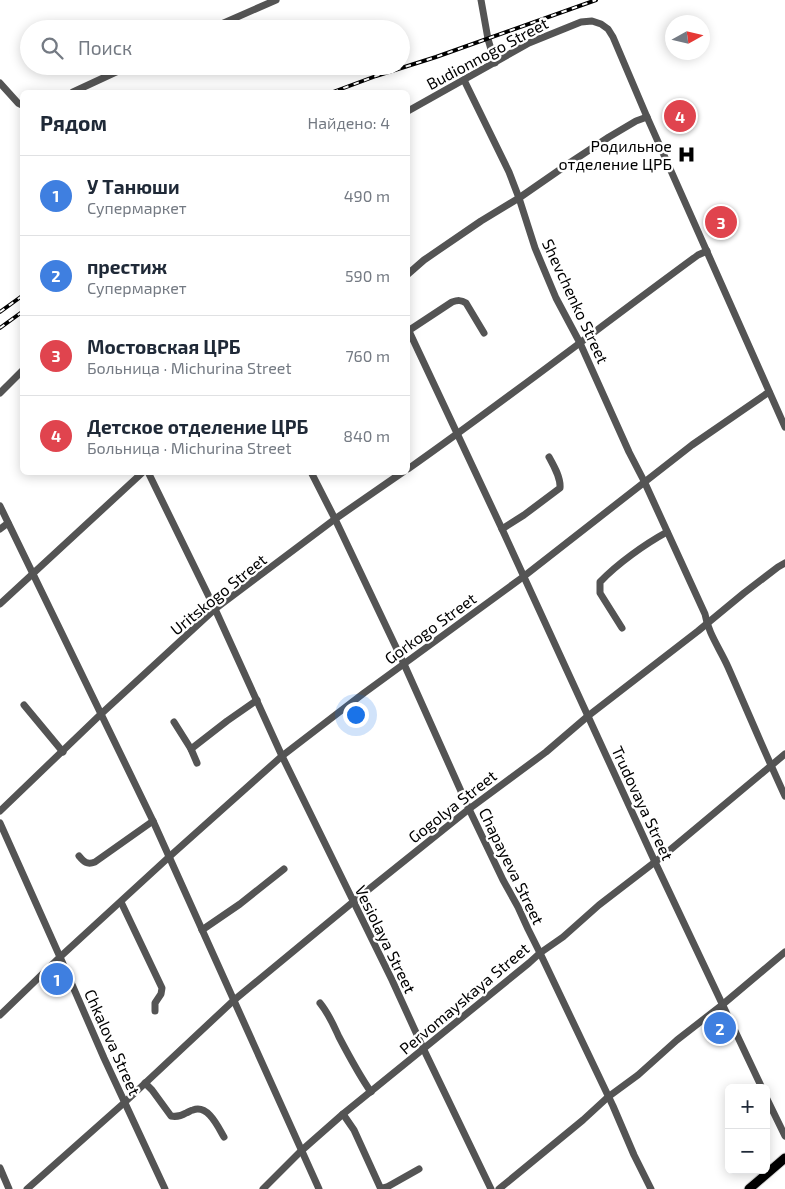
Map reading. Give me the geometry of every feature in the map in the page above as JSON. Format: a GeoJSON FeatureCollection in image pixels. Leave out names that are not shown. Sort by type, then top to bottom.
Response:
{"type":"FeatureCollection","features":[{"type":"Feature","properties":{"kind":"main road"},"geometry":{"type":"LineString","coordinates":[[748,1189],[785,1158]]}},
{"type":"Feature","properties":{"kind":"street"},"geometry":{"type":"LineString","coordinates":[[230,20],[276,0]]}},
{"type":"Feature","properties":{"kind":"street"},"geometry":{"type":"LineString","coordinates":[[481,0],[488,39],[495,62]]}},
{"type":"Feature","properties":{"kind":"street","name":"Budionnogo Street"},"geometry":{"type":"LineString","coordinates":[[410,110],[529,43],[581,22],[592,21],[608,29],[613,37],[647,116]]}},
{"type":"Feature","properties":{"kind":"street"},"geometry":{"type":"LineString","coordinates":[[77,90],[110,75]]}},
{"type":"Feature","properties":{"kind":"street","name":"Shevchenko Street"},"geometry":{"type":"LineString","coordinates":[[464,80],[520,198],[535,248],[556,298],[580,343],[644,481],[785,796]]}},
{"type":"Feature","properties":{"kind":"street"},"geometry":{"type":"LineString","coordinates":[[0,83],[20,104]]}},
{"type":"Feature","properties":{"kind":"street"},"geometry":{"type":"LineString","coordinates":[[410,272],[424,260],[520,198],[601,142],[647,116],[785,427]]}},
{"type":"Feature","properties":{"kind":"street"},"geometry":{"type":"LineString","coordinates":[[410,468],[457,435],[698,255],[707,251]]}},
{"type":"Feature","properties":{"kind":"street","name":"Trudovaya Street"},"geometry":{"type":"LineString","coordinates":[[410,329],[452,302],[462,301],[466,303],[484,333]]}},
{"type":"Feature","properties":{"kind":"street","name":"Trudovaya Street"},"geometry":{"type":"LineString","coordinates":[[410,334],[760,1084]]}},
{"type":"Feature","properties":{"kind":"street"},"geometry":{"type":"LineString","coordinates":[[0,393],[20,373]]}},
{"type":"Feature","properties":{"kind":"street","name":"Gorkogo Street"},"geometry":{"type":"LineString","coordinates":[[0,1015],[60,956],[282,756],[523,576],[692,445],[769,392]]}},
{"type":"Feature","properties":{"kind":"street"},"geometry":{"type":"LineString","coordinates":[[502,529],[560,488],[559,479],[549,457]]}},
{"type":"Feature","properties":{"kind":"street"},"geometry":{"type":"LineString","coordinates":[[0,604],[140,475]]}},
{"type":"Feature","properties":{"kind":"street","name":"Vesiolaya Street"},"geometry":{"type":"LineString","coordinates":[[149,475],[216,609],[282,756],[392,980],[491,1189]]}},
{"type":"Feature","properties":{"kind":"street","name":"Chapayeva Street"},"geometry":{"type":"LineString","coordinates":[[313,475],[404,664],[469,809],[540,952],[651,1189]]}},
{"type":"Feature","properties":{"kind":"street","name":"Uritskogo Street"},"geometry":{"type":"LineString","coordinates":[[0,810],[216,609],[335,519],[398,475]]}},
{"type":"Feature","properties":{"kind":"street"},"geometry":{"type":"LineString","coordinates":[[0,506],[102,714],[169,857],[319,1189]]}},
{"type":"Feature","properties":{"kind":"street"},"geometry":{"type":"LineString","coordinates":[[0,529],[8,522]]}},
{"type":"Feature","properties":{"kind":"street"},"geometry":{"type":"LineString","coordinates":[[622,628],[600,592],[600,582],[652,540],[667,532]]}},
{"type":"Feature","properties":{"kind":"street","name":"Gogolya Street"},"geometry":{"type":"LineString","coordinates":[[27,1189],[125,1102],[233,1001],[353,902],[469,809],[546,752],[588,716],[744,593],[785,564]]}},
{"type":"Feature","properties":{"kind":"street"},"geometry":{"type":"LineString","coordinates":[[191,749],[257,700]]}},
{"type":"Feature","properties":{"kind":"street"},"geometry":{"type":"LineString","coordinates":[[24,705],[63,752]]}},
{"type":"Feature","properties":{"kind":"street"},"geometry":{"type":"LineString","coordinates":[[174,722],[198,763]]}},
{"type":"Feature","properties":{"kind":"street","name":"Pervomayskaya Street"},"geometry":{"type":"LineString","coordinates":[[263,1189],[302,1150],[343,1114],[424,1050],[540,952],[563,937],[785,754]]}},
{"type":"Feature","properties":{"kind":"street"},"geometry":{"type":"LineString","coordinates":[[79,856],[84,862],[91,864],[152,821]]}},
{"type":"Feature","properties":{"kind":"street","name":"Chkalova Street"},"geometry":{"type":"LineString","coordinates":[[0,823],[104,1058],[165,1189]]}},
{"type":"Feature","properties":{"kind":"street"},"geometry":{"type":"LineString","coordinates":[[202,930],[240,904],[284,869]]}},
{"type":"Feature","properties":{"kind":"street"},"geometry":{"type":"LineString","coordinates":[[121,902],[163,991],[155,1003],[155,1011]]}},
{"type":"Feature","properties":{"kind":"street"},"geometry":{"type":"LineString","coordinates":[[499,1189],[785,952]]}},
{"type":"Feature","properties":{"kind":"street"},"geometry":{"type":"LineString","coordinates":[[320,1002],[329,1014],[347,1052],[371,1092]]}},
{"type":"Feature","properties":{"kind":"street"},"geometry":{"type":"LineString","coordinates":[[145,1083],[171,1116],[175,1117],[195,1109],[202,1109],[210,1115],[224,1137]]}},
{"type":"Feature","properties":{"kind":"street"},"geometry":{"type":"LineString","coordinates":[[770,1105],[785,1136]]}},
{"type":"Feature","properties":{"kind":"street"},"geometry":{"type":"LineString","coordinates":[[343,1114],[354,1130],[380,1187],[387,1187],[419,1170]]}},
{"type":"Feature","properties":{"kind":"street"},"geometry":{"type":"LineString","coordinates":[[0,1168],[9,1189]]}},
{"type":"Feature","properties":{"kind":"railway"},"geometry":{"type":"LineString","coordinates":[[410,65],[596,0]]}},
{"type":"Feature","properties":{"kind":"railway"},"geometry":{"type":"LineString","coordinates":[[338,90],[379,75]]}},
{"type":"Feature","properties":{"kind":"railway"},"geometry":{"type":"LineString","coordinates":[[0,312],[20,297]]}},
{"type":"Feature","properties":{"kind":"railway"},"geometry":{"type":"LineString","coordinates":[[0,328],[20,313]]}},
{"type":"Feature","properties":{"kind":"place","name":"Детское отделение ЦРБ"},"geometry":{"type":"Point","coordinates":[680,116]}},
{"type":"Feature","properties":{"kind":"place","name":"Родильное отделение ЦРБ"},"geometry":{"type":"Point","coordinates":[686,154]}},
{"type":"Feature","properties":{"kind":"place","name":"Мостовская ЦРБ"},"geometry":{"type":"Point","coordinates":[721,222]}},
{"type":"Feature","properties":{"kind":"place","name":"У Танюши"},"geometry":{"type":"Point","coordinates":[57,979]}},
{"type":"Feature","properties":{"kind":"place","name":"престиж"},"geometry":{"type":"Point","coordinates":[720,1028]}}]}
